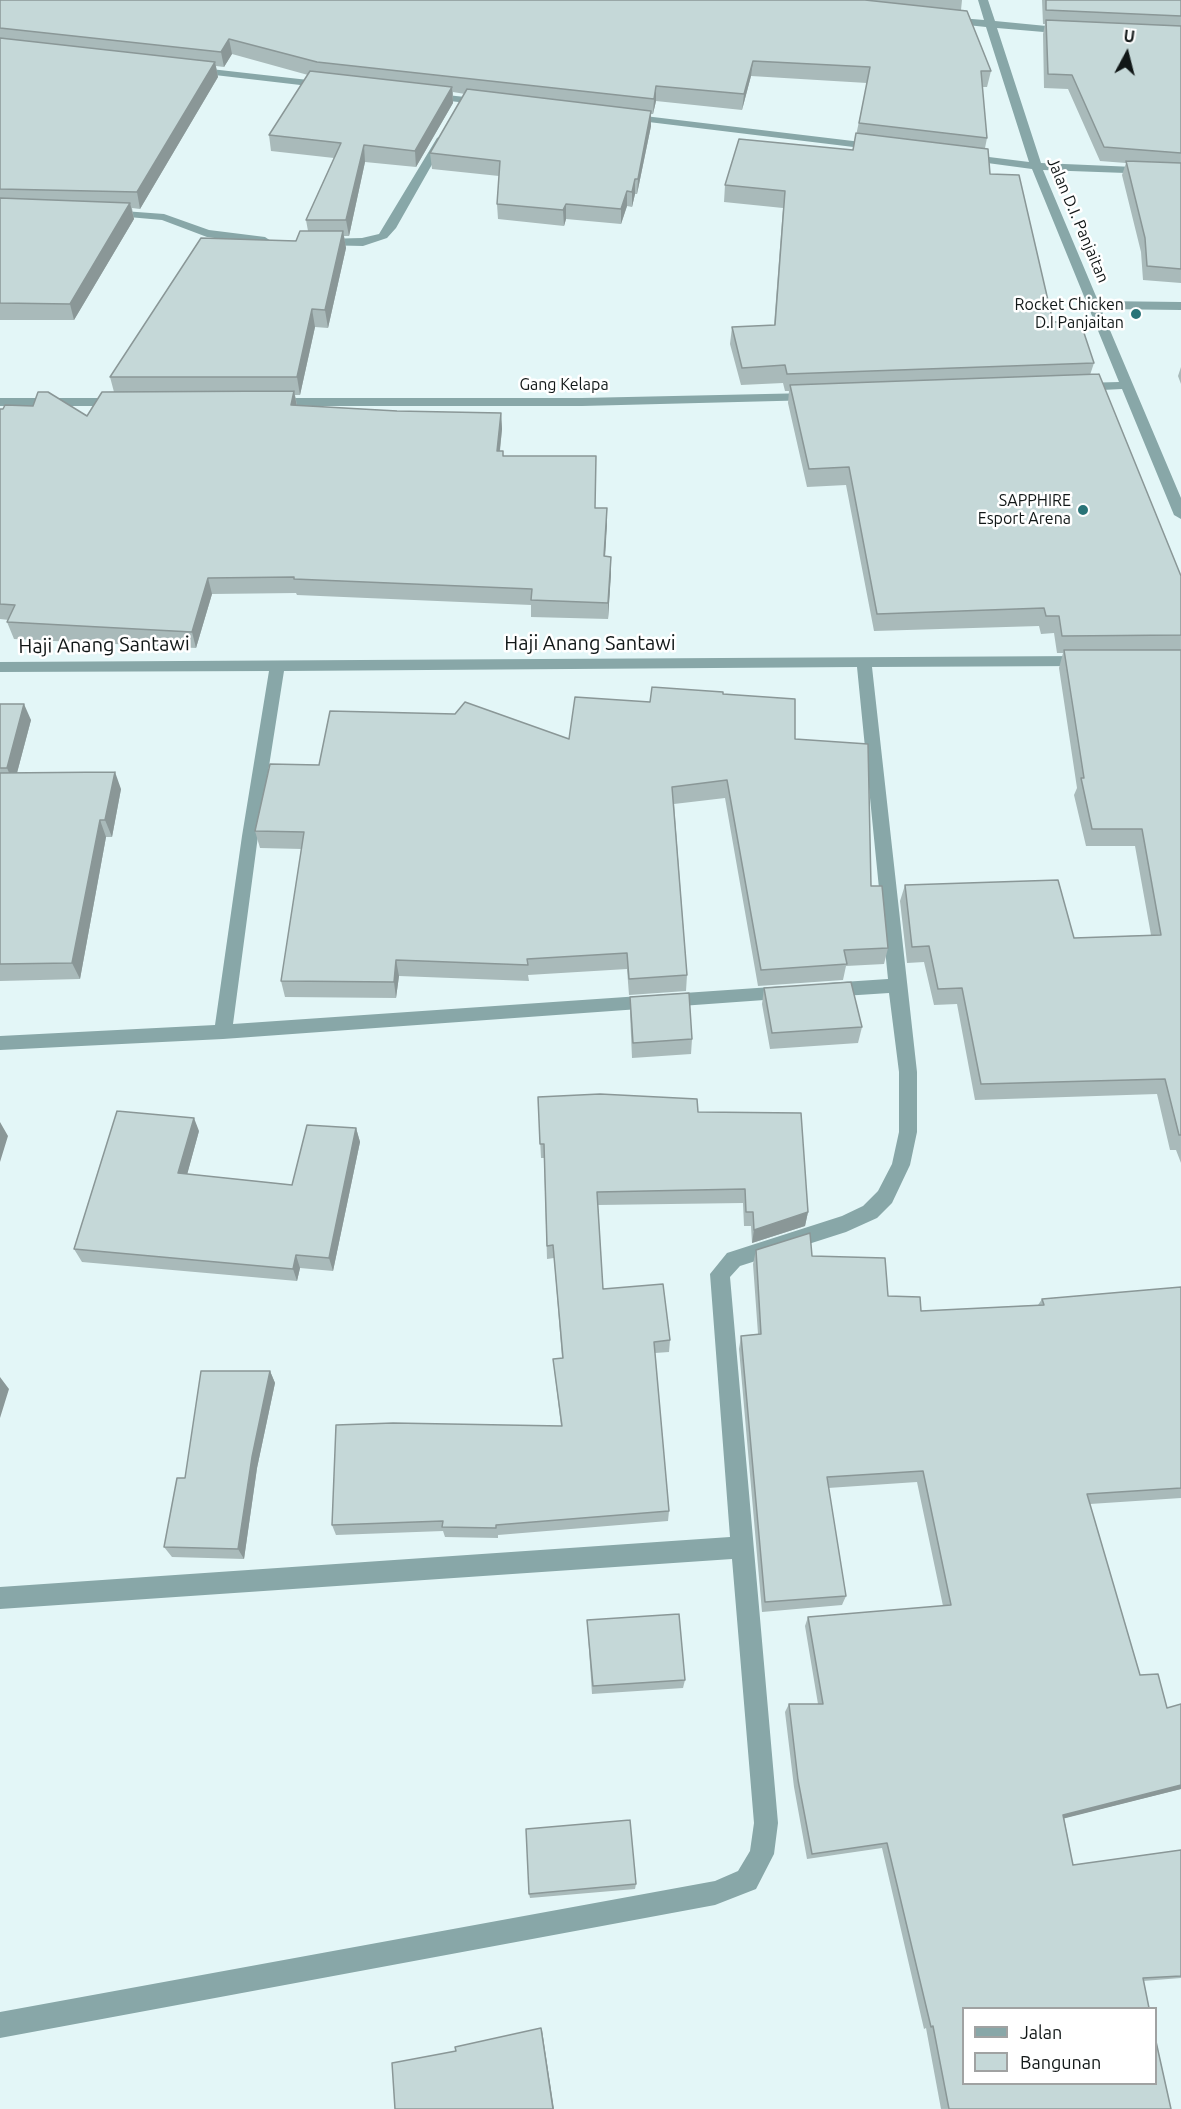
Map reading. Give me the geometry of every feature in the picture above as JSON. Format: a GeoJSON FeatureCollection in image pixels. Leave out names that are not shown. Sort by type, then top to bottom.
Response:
{"type":"FeatureCollection","features":[{"type":"Feature","properties":{"kind":"street","name":"Jalan D.I. Panjaitan"},"geometry":{"type":"LineString","coordinates":[[983,0],[989,25],[1036,166],[1181,515]]}},
{"type":"Feature","properties":{"kind":"street"},"geometry":{"type":"LineString","coordinates":[[943,20],[1074,32]]}},
{"type":"Feature","properties":{"kind":"street"},"geometry":{"type":"LineString","coordinates":[[178,68],[333,85]]}},
{"type":"Feature","properties":{"kind":"street"},"geometry":{"type":"LineString","coordinates":[[416,95],[460,105],[498,104]]}},
{"type":"Feature","properties":{"kind":"street"},"geometry":{"type":"LineString","coordinates":[[614,115],[891,149]]}},
{"type":"Feature","properties":{"kind":"street"},"geometry":{"type":"LineString","coordinates":[[310,243],[363,242],[383,236],[390,228],[446,129]]}},
{"type":"Feature","properties":{"kind":"street"},"geometry":{"type":"LineString","coordinates":[[949,156],[1036,166],[1181,172]]}},
{"type":"Feature","properties":{"kind":"street"},"geometry":{"type":"LineString","coordinates":[[93,212],[146,214],[164,217],[223,236],[281,243]]}},
{"type":"Feature","properties":{"kind":"street"},"geometry":{"type":"LineString","coordinates":[[1095,305],[1181,306]]}},
{"type":"Feature","properties":{"kind":"street"},"geometry":{"type":"LineString","coordinates":[[1068,388],[1128,386]]}},
{"type":"Feature","properties":{"kind":"street","name":"Gang Kelapa"},"geometry":{"type":"LineString","coordinates":[[264,402],[571,402],[829,396]]}},
{"type":"Feature","properties":{"kind":"street"},"geometry":{"type":"LineString","coordinates":[[0,402],[137,402]]}},
{"type":"Feature","properties":{"kind":"street","name":"Haji Anang Santawi"},"geometry":{"type":"LineString","coordinates":[[0,667],[1099,661]]}},
{"type":"Feature","properties":{"kind":"street"},"geometry":{"type":"LineString","coordinates":[[0,2025],[715,1893],[747,1880],[762,1854],[766,1823],[720,1274],[734,1259],[846,1223],[870,1212],[885,1197],[901,1165],[908,1132],[908,1072],[864,663]]}},
{"type":"Feature","properties":{"kind":"street"},"geometry":{"type":"LineString","coordinates":[[223,1032],[250,836],[278,664]]}},
{"type":"Feature","properties":{"kind":"street"},"geometry":{"type":"LineString","coordinates":[[0,1043],[223,1032],[897,985]]}},
{"type":"Feature","properties":{"kind":"street"},"geometry":{"type":"LineString","coordinates":[[0,1598],[743,1547]]}},
{"type":"Feature","properties":{"kind":"building"},"geometry":{"type":"Polygon","coordinates":[[[0,0],[865,0],[967,11],[991,71],[981,71],[987,138],[859,123],[870,67],[753,61],[744,94],[656,86],[654,99],[317,62],[229,39],[221,52],[0,28],[0,0]]]}},
{"type":"Feature","properties":{"kind":"building"},"geometry":{"type":"Polygon","coordinates":[[[1046,0],[1181,0],[1181,16],[1046,10],[1046,0]]]}},
{"type":"Feature","properties":{"kind":"building"},"geometry":{"type":"Polygon","coordinates":[[[1046,20],[1181,26],[1181,153],[1104,147],[1072,75],[1048,74],[1046,20]]]}},
{"type":"Feature","properties":{"kind":"building"},"geometry":{"type":"Polygon","coordinates":[[[0,38],[215,62],[137,192],[0,189],[0,38]]]}},
{"type":"Feature","properties":{"kind":"building"},"geometry":{"type":"Polygon","coordinates":[[[310,71],[452,87],[415,151],[364,145],[346,220],[306,220],[341,143],[269,135],[310,71]]]}},
{"type":"Feature","properties":{"kind":"building"},"geometry":{"type":"Polygon","coordinates":[[[467,89],[651,111],[638,179],[635,179],[632,192],[627,191],[621,209],[566,204],[563,210],[497,204],[500,161],[430,153],[467,89]]]}},
{"type":"Feature","properties":{"kind":"building"},"geometry":{"type":"Polygon","coordinates":[[[856,133],[988,149],[990,174],[1019,175],[1053,322],[1080,321],[1094,363],[787,374],[785,365],[742,368],[732,327],[775,325],[785,191],[725,185],[739,139],[853,150],[856,133]]]}},
{"type":"Feature","properties":{"kind":"building"},"geometry":{"type":"Polygon","coordinates":[[[1126,161],[1181,163],[1181,269],[1147,266],[1145,238],[1126,161]]]}},
{"type":"Feature","properties":{"kind":"building"},"geometry":{"type":"Polygon","coordinates":[[[0,198],[130,203],[70,304],[0,303],[0,198]]]}},
{"type":"Feature","properties":{"kind":"building"},"geometry":{"type":"Polygon","coordinates":[[[300,231],[343,231],[325,310],[312,309],[297,377],[110,377],[201,238],[296,241],[300,231]]]}},
{"type":"Feature","properties":{"kind":"building"},"geometry":{"type":"Polygon","coordinates":[[[1099,374],[1181,576],[1181,635],[1062,636],[1059,616],[1046,616],[1044,608],[877,614],[849,467],[809,469],[790,385],[1099,374]]]}},
{"type":"Feature","properties":{"kind":"building"},"geometry":{"type":"Polygon","coordinates":[[[294,391],[291,405],[397,411],[501,413],[497,451],[503,451],[503,456],[596,456],[595,508],[607,508],[604,556],[611,557],[608,603],[531,600],[532,589],[294,579],[294,577],[208,578],[192,632],[7,622],[15,605],[0,604],[0,409],[3,409],[5,405],[33,406],[38,392],[48,392],[87,416],[102,392],[294,391]]]}},
{"type":"Feature","properties":{"kind":"building"},"geometry":{"type":"Polygon","coordinates":[[[1064,650],[1181,650],[1181,1135],[1179,1135],[1165,1079],[981,1084],[962,988],[938,989],[929,946],[912,947],[905,885],[1058,880],[1074,938],[1161,935],[1142,829],[1092,829],[1081,778],[1084,778],[1064,650]]]}},
{"type":"Feature","properties":{"kind":"building"},"geometry":{"type":"Polygon","coordinates":[[[652,687],[795,699],[795,739],[868,744],[871,886],[882,886],[888,948],[844,950],[847,964],[761,970],[727,780],[672,787],[687,975],[629,979],[627,953],[527,959],[528,965],[396,960],[394,982],[281,981],[304,832],[255,831],[270,764],[319,765],[330,711],[455,714],[465,702],[569,739],[575,697],[650,702],[652,687]]]}},
{"type":"Feature","properties":{"kind":"building"},"geometry":{"type":"Polygon","coordinates":[[[0,704],[24,704],[7,768],[0,768],[0,704]]]}},
{"type":"Feature","properties":{"kind":"building"},"geometry":{"type":"Polygon","coordinates":[[[115,772],[105,820],[100,820],[72,963],[0,964],[0,773],[115,772]]]}},
{"type":"Feature","properties":{"kind":"building"},"geometry":{"type":"Polygon","coordinates":[[[851,982],[862,1027],[772,1033],[764,988],[851,982]]]}},
{"type":"Feature","properties":{"kind":"building"},"geometry":{"type":"Polygon","coordinates":[[[689,993],[692,1039],[633,1043],[630,997],[689,993]]]}},
{"type":"Feature","properties":{"kind":"building"},"geometry":{"type":"Polygon","coordinates":[[[600,1094],[697,1099],[698,1112],[801,1113],[808,1212],[754,1230],[753,1212],[746,1212],[745,1189],[597,1192],[603,1289],[663,1284],[670,1340],[654,1342],[669,1511],[496,1525],[496,1528],[442,1527],[443,1521],[332,1525],[336,1425],[393,1423],[562,1426],[553,1359],[563,1358],[553,1245],[547,1246],[544,1144],[540,1144],[538,1097],[600,1094]]]}},
{"type":"Feature","properties":{"kind":"building"},"geometry":{"type":"Polygon","coordinates":[[[117,1111],[194,1118],[178,1173],[292,1185],[307,1125],[356,1128],[329,1258],[296,1255],[293,1269],[74,1249],[117,1111]]]}},
{"type":"Feature","properties":{"kind":"building"},"geometry":{"type":"Polygon","coordinates":[[[810,1233],[812,1256],[885,1258],[888,1296],[920,1297],[921,1311],[1044,1305],[1042,1299],[1181,1287],[1181,1488],[1087,1494],[1140,1675],[1158,1674],[1167,1708],[1181,1704],[1181,1785],[1063,1815],[1073,1865],[1181,1850],[1181,1976],[1143,1978],[1149,2007],[962,2007],[962,2085],[1157,2085],[1157,2046],[1171,2109],[949,2109],[933,2026],[931,2027],[887,1843],[812,1854],[798,1780],[789,1704],[823,1704],[808,1617],[951,1605],[923,1471],[827,1477],[846,1596],[765,1602],[741,1336],[761,1334],[756,1250],[810,1233]]]}},
{"type":"Feature","properties":{"kind":"building"},"geometry":{"type":"Polygon","coordinates":[[[201,1371],[270,1371],[252,1457],[238,1549],[164,1547],[177,1478],[185,1478],[201,1371]]]}},
{"type":"Feature","properties":{"kind":"building"},"geometry":{"type":"Polygon","coordinates":[[[679,1614],[685,1680],[593,1686],[587,1620],[679,1614]]]}},
{"type":"Feature","properties":{"kind":"building"},"geometry":{"type":"Polygon","coordinates":[[[630,1820],[636,1884],[529,1894],[526,1829],[630,1820]]]}},
{"type":"Feature","properties":{"kind":"building"},"geometry":{"type":"Polygon","coordinates":[[[541,2028],[553,2109],[395,2109],[392,2063],[456,2051],[455,2047],[541,2028]]]}},
{"type":"Feature","properties":{"kind":"place","name":"Rocket Chicken D.I Panjaitan"},"geometry":{"type":"Point","coordinates":[1136,314]}},
{"type":"Feature","properties":{"kind":"place","name":"SAPPHIRE Esport Arena"},"geometry":{"type":"Point","coordinates":[1083,510]}}]}
